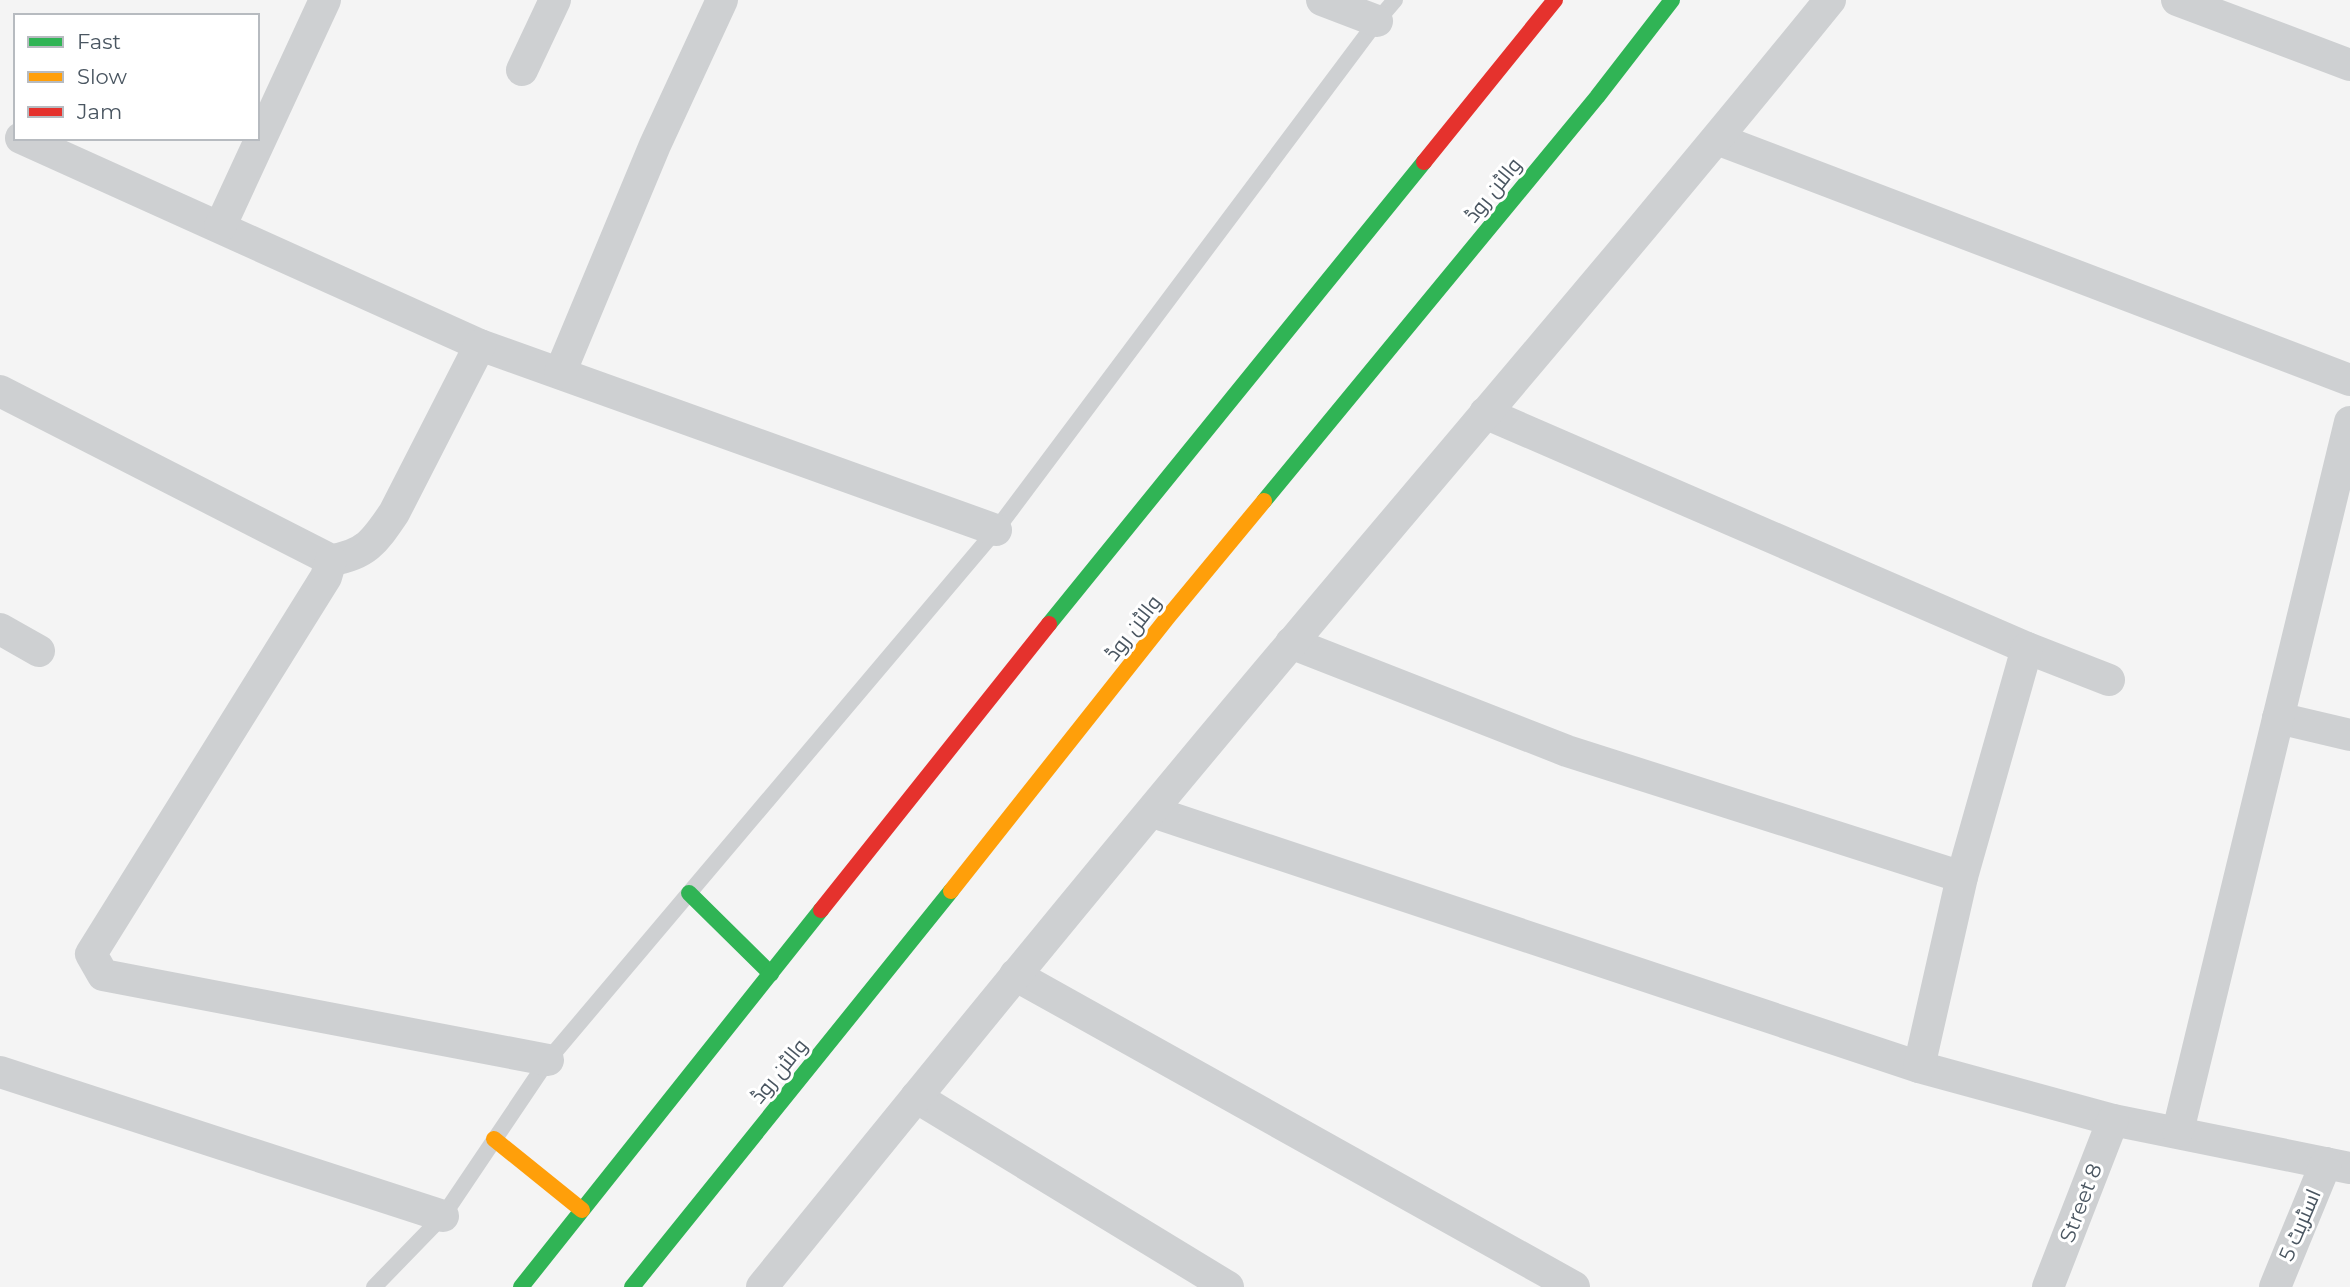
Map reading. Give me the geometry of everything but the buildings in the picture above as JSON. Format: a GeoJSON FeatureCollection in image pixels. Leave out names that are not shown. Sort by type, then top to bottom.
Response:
{"type":"FeatureCollection","features":[{"type":"Feature","properties":{"kind":"main road"},"geometry":{"type":"LineString","coordinates":[[521,1287],[1084,579],[1555,0]]}},
{"type":"Feature","properties":{"kind":"main road","name":"والٹن روڈ"},"geometry":{"type":"LineString","coordinates":[[632,1287],[1050,768],[1168,617],[1588,108],[1672,0]]}},
{"type":"Feature","properties":{"kind":"main road"},"geometry":{"type":"LineString","coordinates":[[689,893],[771,974]]}},
{"type":"Feature","properties":{"kind":"main road"},"geometry":{"type":"LineString","coordinates":[[494,1139],[582,1210]]}},
{"type":"Feature","properties":{"kind":"street"},"geometry":{"type":"LineString","coordinates":[[220,227],[325,0]]}},
{"type":"Feature","properties":{"kind":"street"},"geometry":{"type":"LineString","coordinates":[[522,70],[555,0]]}},
{"type":"Feature","properties":{"kind":"street"},"geometry":{"type":"LineString","coordinates":[[561,373],[655,145],[722,0]]}},
{"type":"Feature","properties":{"kind":"street"},"geometry":{"type":"LineString","coordinates":[[1322,0],[1386,10]]}},
{"type":"Feature","properties":{"kind":"street"},"geometry":{"type":"LineString","coordinates":[[762,1287],[1015,975],[1291,643],[1717,139],[1830,0]]}},
{"type":"Feature","properties":{"kind":"street"},"geometry":{"type":"LineString","coordinates":[[2176,0],[2350,65]]}},
{"type":"Feature","properties":{"kind":"street"},"geometry":{"type":"LineString","coordinates":[[1717,139],[2350,380]]}},
{"type":"Feature","properties":{"kind":"street"},"geometry":{"type":"LineString","coordinates":[[25,140],[480,345],[996,530]]}},
{"type":"Feature","properties":{"kind":"street"},"geometry":{"type":"LineString","coordinates":[[0,391],[331,560],[360,552],[386,524],[480,345]]}},
{"type":"Feature","properties":{"kind":"street"},"geometry":{"type":"LineString","coordinates":[[1485,413],[2027,648],[2109,680]]}},
{"type":"Feature","properties":{"kind":"street"},"geometry":{"type":"LineString","coordinates":[[2178,1131],[2350,422]]}},
{"type":"Feature","properties":{"kind":"street"},"geometry":{"type":"LineString","coordinates":[[331,560],[326,577],[91,954],[103,975],[548,1059]]}},
{"type":"Feature","properties":{"kind":"street"},"geometry":{"type":"LineString","coordinates":[[0,629],[39,651]]}},
{"type":"Feature","properties":{"kind":"street"},"geometry":{"type":"LineString","coordinates":[[1291,643],[1567,751],[1962,877]]}},
{"type":"Feature","properties":{"kind":"street"},"geometry":{"type":"LineString","coordinates":[[1919,1067],[1962,877],[2027,648]]}},
{"type":"Feature","properties":{"kind":"street"},"geometry":{"type":"LineString","coordinates":[[2278,719],[2350,735]]}},
{"type":"Feature","properties":{"kind":"street"},"geometry":{"type":"LineString","coordinates":[[1153,812],[1919,1067],[2113,1120],[2338,1165]]}},
{"type":"Feature","properties":{"kind":"street"},"geometry":{"type":"LineString","coordinates":[[1015,975],[1574,1287]]}},
{"type":"Feature","properties":{"kind":"street"},"geometry":{"type":"LineString","coordinates":[[0,1072],[443,1216]]}},
{"type":"Feature","properties":{"kind":"street"},"geometry":{"type":"LineString","coordinates":[[916,1097],[1228,1287]]}},
{"type":"Feature","properties":{"kind":"street","name":"Street 8"},"geometry":{"type":"LineString","coordinates":[[2049,1287],[2113,1120]]}},
{"type":"Feature","properties":{"kind":"street","name":"اسٹریٹ 5"},"geometry":{"type":"LineString","coordinates":[[2275,1287],[2338,1165]]}},
{"type":"Feature","properties":{"kind":"lane"},"geometry":{"type":"LineString","coordinates":[[374,1287],[443,1216],[548,1059],[996,530],[1386,10]]}},
{"type":"Feature","properties":{"kind":"traffic: fast"},"geometry":{"type":"LineString","coordinates":[[1264,501],[1597,97],[1672,0]]}},
{"type":"Feature","properties":{"kind":"traffic: fast"},"geometry":{"type":"LineString","coordinates":[[1049,624],[1424,162]]}},
{"type":"Feature","properties":{"kind":"traffic: fast"},"geometry":{"type":"LineString","coordinates":[[632,1287],[951,891]]}},
{"type":"Feature","properties":{"kind":"traffic: fast"},"geometry":{"type":"LineString","coordinates":[[689,893],[771,974]]}},
{"type":"Feature","properties":{"kind":"traffic: fast"},"geometry":{"type":"LineString","coordinates":[[521,1287],[821,910]]}},
{"type":"Feature","properties":{"kind":"traffic: slow"},"geometry":{"type":"LineString","coordinates":[[951,891],[1168,617],[1264,501]]}},
{"type":"Feature","properties":{"kind":"traffic: slow"},"geometry":{"type":"LineString","coordinates":[[494,1139],[582,1210]]}},
{"type":"Feature","properties":{"kind":"traffic: jam"},"geometry":{"type":"LineString","coordinates":[[1424,162],[1555,0]]}},
{"type":"Feature","properties":{"kind":"traffic: jam"},"geometry":{"type":"LineString","coordinates":[[821,910],[1049,624]]}}]}
